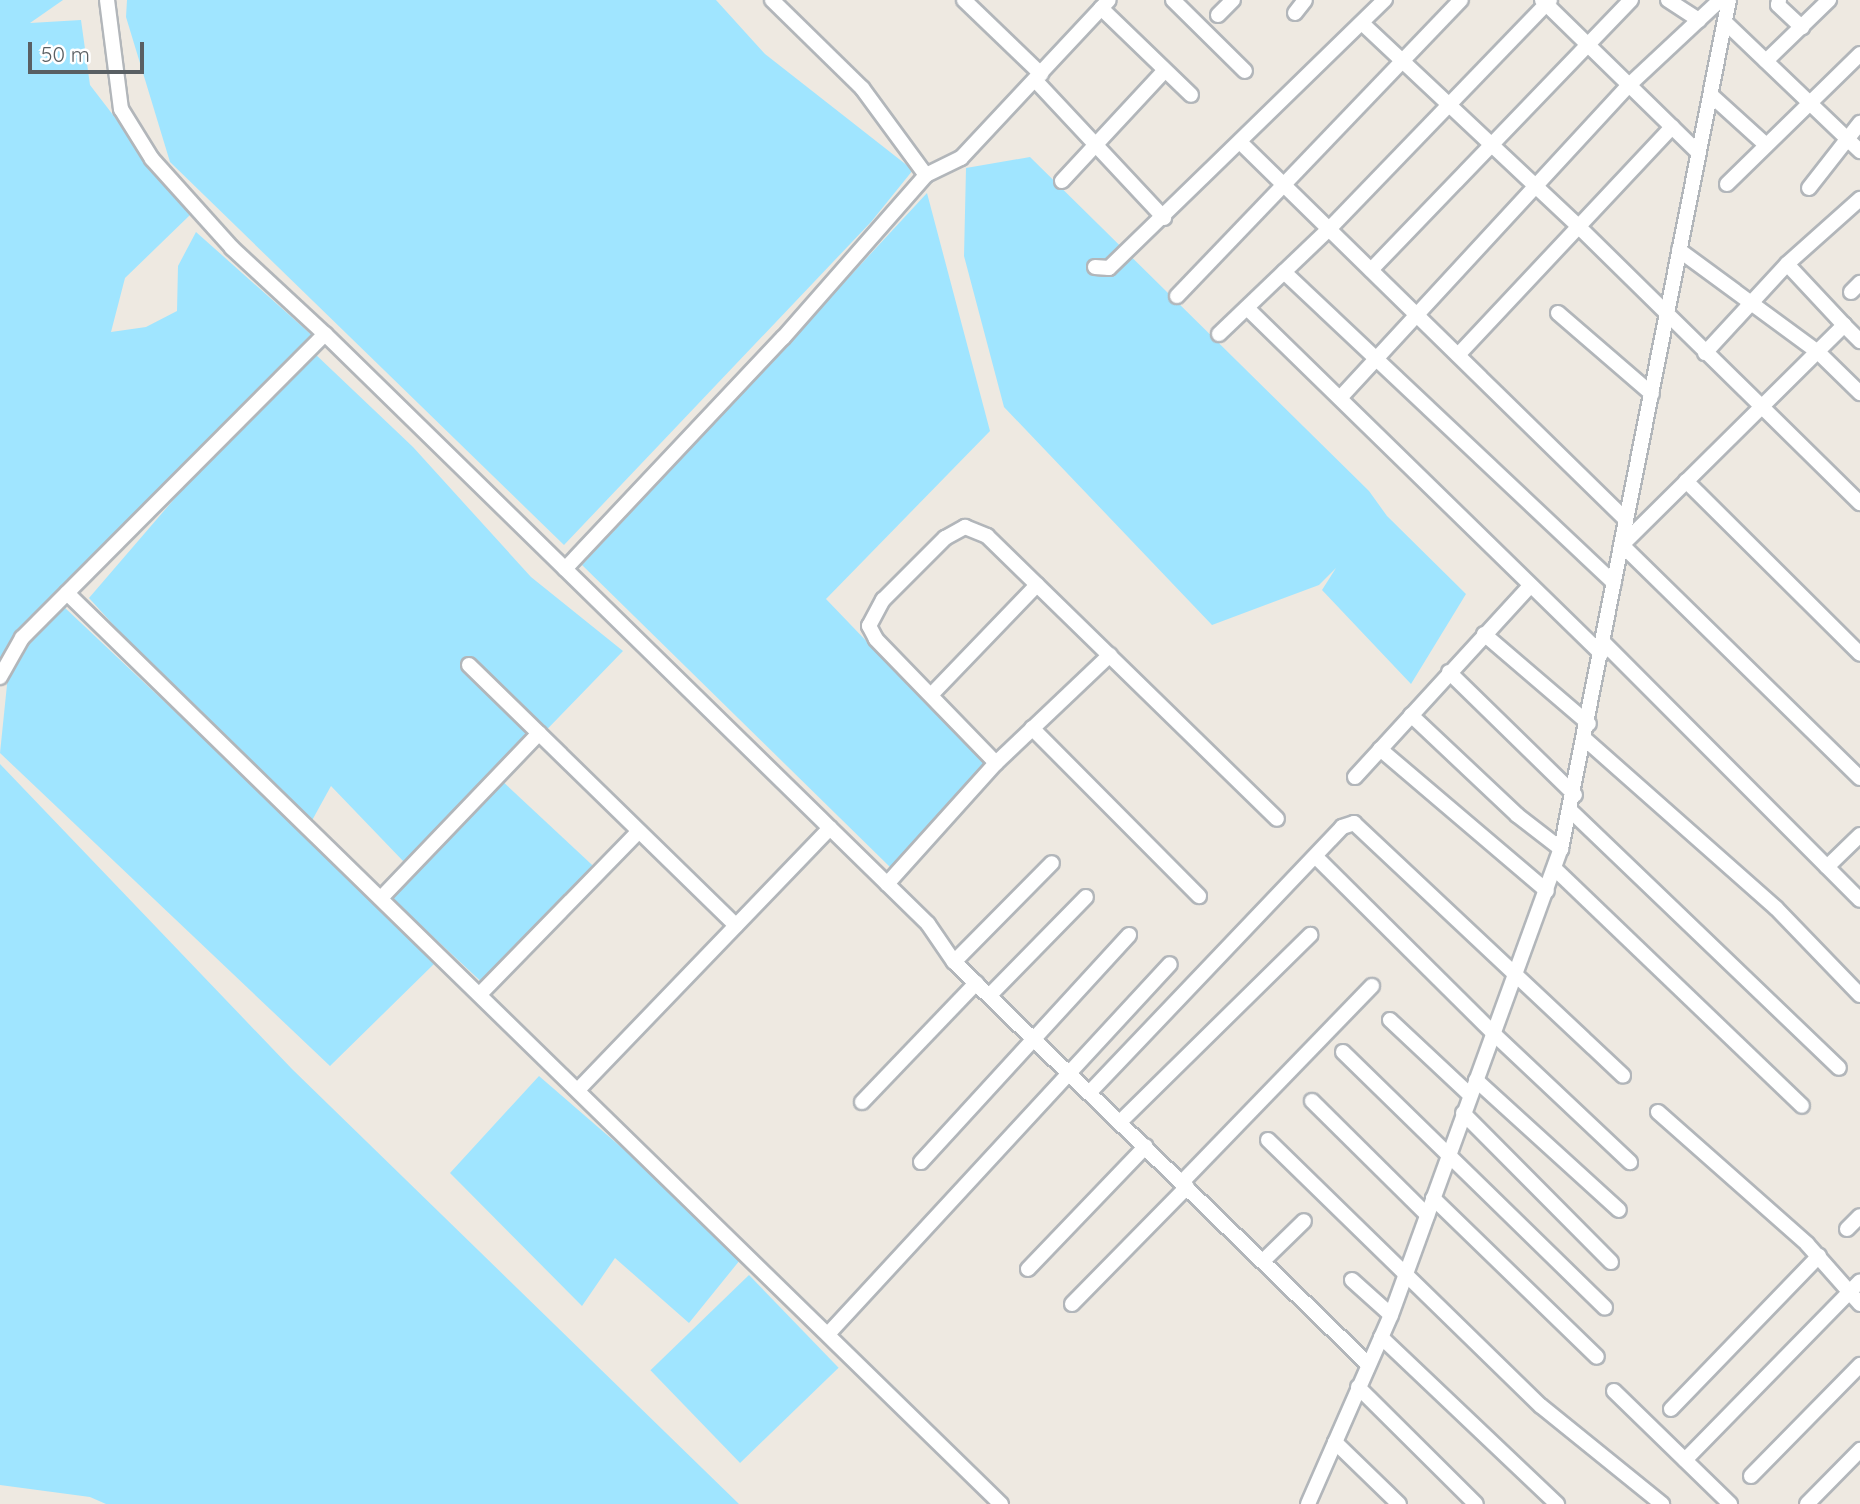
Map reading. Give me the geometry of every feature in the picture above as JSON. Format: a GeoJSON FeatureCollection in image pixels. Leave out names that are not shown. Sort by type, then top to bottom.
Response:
{"type":"FeatureCollection","features":[{"type":"Feature","properties":{"kind":"street"},"geometry":{"type":"LineString","coordinates":[[107,0],[121,108],[152,159],[232,248],[325,334],[928,924],[954,962],[1368,1364]]}},
{"type":"Feature","properties":{"kind":"street"},"geometry":{"type":"LineString","coordinates":[[964,0],[1038,77],[1164,218]]}},
{"type":"Feature","properties":{"kind":"street"},"geometry":{"type":"LineString","coordinates":[[1173,0],[1245,71]]}},
{"type":"Feature","properties":{"kind":"street"},"geometry":{"type":"LineString","coordinates":[[1219,15],[1233,0]]}},
{"type":"Feature","properties":{"kind":"street"},"geometry":{"type":"LineString","coordinates":[[1295,13],[1305,0]]}},
{"type":"Feature","properties":{"kind":"street"},"geometry":{"type":"LineString","coordinates":[[1095,267],[1109,268],[1164,218],[1385,0]]}},
{"type":"Feature","properties":{"kind":"street"},"geometry":{"type":"LineString","coordinates":[[1177,296],[1461,0]]}},
{"type":"Feature","properties":{"kind":"street"},"geometry":{"type":"LineString","coordinates":[[1371,270],[1631,0]]}},
{"type":"Feature","properties":{"kind":"street"},"geometry":{"type":"LineString","coordinates":[[1668,0],[1699,20]]}},
{"type":"Feature","properties":{"kind":"street"},"geometry":{"type":"LineString","coordinates":[[1340,398],[1415,313],[1629,85],[1720,0]]}},
{"type":"Feature","properties":{"kind":"street"},"geometry":{"type":"LineString","coordinates":[[1311,1502],[1391,1315],[1469,1094],[1494,1034],[1561,849],[1586,740],[1626,520],[1712,96],[1728,0]]}},
{"type":"Feature","properties":{"kind":"street"},"geometry":{"type":"LineString","coordinates":[[1779,0],[1778,5],[1802,27]]}},
{"type":"Feature","properties":{"kind":"street"},"geometry":{"type":"LineString","coordinates":[[1766,61],[1829,0]]}},
{"type":"Feature","properties":{"kind":"street"},"geometry":{"type":"LineString","coordinates":[[1219,334],[1329,229],[1546,1],[1699,153]]}},
{"type":"Feature","properties":{"kind":"street"},"geometry":{"type":"LineString","coordinates":[[782,3],[862,88],[932,170]]}},
{"type":"Feature","properties":{"kind":"street"},"geometry":{"type":"LineString","coordinates":[[565,569],[783,338],[932,170],[961,158],[1105,4],[1191,95]]}},
{"type":"Feature","properties":{"kind":"street"},"geometry":{"type":"LineString","coordinates":[[1726,22],[1860,151]]}},
{"type":"Feature","properties":{"kind":"street"},"geometry":{"type":"LineString","coordinates":[[1363,24],[1579,227],[1666,316],[1860,503]]}},
{"type":"Feature","properties":{"kind":"street"},"geometry":{"type":"LineString","coordinates":[[1727,184],[1860,54]]}},
{"type":"Feature","properties":{"kind":"street"},"geometry":{"type":"LineString","coordinates":[[1062,181],[1165,70]]}},
{"type":"Feature","properties":{"kind":"street"},"geometry":{"type":"LineString","coordinates":[[1712,96],[1766,145]]}},
{"type":"Feature","properties":{"kind":"street"},"geometry":{"type":"LineString","coordinates":[[1809,188],[1846,137],[1860,123]]}},
{"type":"Feature","properties":{"kind":"street"},"geometry":{"type":"LineString","coordinates":[[1458,355],[1672,127]]}},
{"type":"Feature","properties":{"kind":"street"},"geometry":{"type":"LineString","coordinates":[[1241,143],[1626,520]]}},
{"type":"Feature","properties":{"kind":"street"},"geometry":{"type":"LineString","coordinates":[[1704,353],[1787,264],[1860,199]]}},
{"type":"Feature","properties":{"kind":"street"},"geometry":{"type":"LineString","coordinates":[[1679,250],[1749,305],[1818,352],[1860,393]]}},
{"type":"Feature","properties":{"kind":"street"},"geometry":{"type":"LineString","coordinates":[[1787,264],[1860,341]]}},
{"type":"Feature","properties":{"kind":"street"},"geometry":{"type":"LineString","coordinates":[[1284,272],[1614,583]]}},
{"type":"Feature","properties":{"kind":"street"},"geometry":{"type":"LineString","coordinates":[[1247,308],[1860,900]]}},
{"type":"Feature","properties":{"kind":"street"},"geometry":{"type":"LineString","coordinates":[[1558,313],[1652,394]]}},
{"type":"Feature","properties":{"kind":"street"},"geometry":{"type":"LineString","coordinates":[[1622,545],[1844,326]]}},
{"type":"Feature","properties":{"kind":"street"},"geometry":{"type":"LineString","coordinates":[[0,677],[22,638],[325,334]]}},
{"type":"Feature","properties":{"kind":"street"},"geometry":{"type":"LineString","coordinates":[[1686,481],[1860,654]]}},
{"type":"Feature","properties":{"kind":"street"},"geometry":{"type":"LineString","coordinates":[[996,763],[870,632],[870,618],[883,600],[945,538],[965,527],[987,536],[1277,819]]}},
{"type":"Feature","properties":{"kind":"street"},"geometry":{"type":"LineString","coordinates":[[1622,545],[1860,778]]}},
{"type":"Feature","properties":{"kind":"street"},"geometry":{"type":"LineString","coordinates":[[931,695],[1037,584]]}},
{"type":"Feature","properties":{"kind":"street"},"geometry":{"type":"LineString","coordinates":[[1355,777],[1531,585]]}},
{"type":"Feature","properties":{"kind":"street"},"geometry":{"type":"LineString","coordinates":[[67,593],[481,993],[1001,1504]]}},
{"type":"Feature","properties":{"kind":"street"},"geometry":{"type":"LineString","coordinates":[[1484,634],[1589,724]]}},
{"type":"Feature","properties":{"kind":"street"},"geometry":{"type":"LineString","coordinates":[[887,884],[996,763],[1110,655]]}},
{"type":"Feature","properties":{"kind":"street"},"geometry":{"type":"LineString","coordinates":[[469,665],[736,926]]}},
{"type":"Feature","properties":{"kind":"street"},"geometry":{"type":"LineString","coordinates":[[1449,672],[1575,795]]}},
{"type":"Feature","properties":{"kind":"street"},"geometry":{"type":"LineString","coordinates":[[1411,715],[1517,815],[1561,849]]}},
{"type":"Feature","properties":{"kind":"street"},"geometry":{"type":"LineString","coordinates":[[1032,728],[1199,896]]}},
{"type":"Feature","properties":{"kind":"street"},"geometry":{"type":"LineString","coordinates":[[382,898],[539,733]]}},
{"type":"Feature","properties":{"kind":"street"},"geometry":{"type":"LineString","coordinates":[[1586,740],[1766,898],[1860,995]]}},
{"type":"Feature","properties":{"kind":"street"},"geometry":{"type":"LineString","coordinates":[[1380,749],[1547,891]]}},
{"type":"Feature","properties":{"kind":"street"},"geometry":{"type":"LineString","coordinates":[[1571,811],[1839,1068]]}},
{"type":"Feature","properties":{"kind":"street"},"geometry":{"type":"LineString","coordinates":[[1090,1092],[1342,827],[1354,823],[1517,972],[1623,1076]]}},
{"type":"Feature","properties":{"kind":"street"},"geometry":{"type":"LineString","coordinates":[[579,1089],[830,828]]}},
{"type":"Feature","properties":{"kind":"street"},"geometry":{"type":"LineString","coordinates":[[481,993],[639,831]]}},
{"type":"Feature","properties":{"kind":"street"},"geometry":{"type":"LineString","coordinates":[[1827,867],[1860,835]]}},
{"type":"Feature","properties":{"kind":"street"},"geometry":{"type":"LineString","coordinates":[[1316,857],[1494,1034],[1630,1161]]}},
{"type":"Feature","properties":{"kind":"street"},"geometry":{"type":"LineString","coordinates":[[954,962],[1052,863]]}},
{"type":"Feature","properties":{"kind":"street"},"geometry":{"type":"LineString","coordinates":[[1555,869],[1802,1106]]}},
{"type":"Feature","properties":{"kind":"street"},"geometry":{"type":"LineString","coordinates":[[990,995],[1086,897]]}},
{"type":"Feature","properties":{"kind":"street"},"geometry":{"type":"LineString","coordinates":[[921,1162],[1129,935]]}},
{"type":"Feature","properties":{"kind":"street"},"geometry":{"type":"LineString","coordinates":[[1120,1122],[1310,935]]}},
{"type":"Feature","properties":{"kind":"street"},"geometry":{"type":"LineString","coordinates":[[829,1334],[1170,964]]}},
{"type":"Feature","properties":{"kind":"street"},"geometry":{"type":"LineString","coordinates":[[862,1102],[976,983]]}},
{"type":"Feature","properties":{"kind":"street"},"geometry":{"type":"LineString","coordinates":[[1072,1304],[1372,986]]}},
{"type":"Feature","properties":{"kind":"street"},"geometry":{"type":"LineString","coordinates":[[1390,1020],[1469,1094]]}},
{"type":"Feature","properties":{"kind":"street"},"geometry":{"type":"LineString","coordinates":[[1343,1052],[1447,1157],[1605,1308]]}},
{"type":"Feature","properties":{"kind":"street"},"geometry":{"type":"LineString","coordinates":[[1476,1080],[1619,1210]]}},
{"type":"Feature","properties":{"kind":"street"},"geometry":{"type":"LineString","coordinates":[[1312,1101],[1427,1215]]}},
{"type":"Feature","properties":{"kind":"street"},"geometry":{"type":"LineString","coordinates":[[1658,1112],[1819,1256],[1848,1294],[1860,1304]]}},
{"type":"Feature","properties":{"kind":"street"},"geometry":{"type":"LineString","coordinates":[[1463,1113],[1611,1262]]}},
{"type":"Feature","properties":{"kind":"street"},"geometry":{"type":"LineString","coordinates":[[1268,1140],[1405,1275],[1586,1444],[1603,1453],[1662,1504]]}},
{"type":"Feature","properties":{"kind":"street"},"geometry":{"type":"LineString","coordinates":[[1028,1269],[1146,1146]]}},
{"type":"Feature","properties":{"kind":"street"},"geometry":{"type":"LineString","coordinates":[[1433,1198],[1597,1357]]}},
{"type":"Feature","properties":{"kind":"street"},"geometry":{"type":"LineString","coordinates":[[1847,1229],[1860,1216]]}},
{"type":"Feature","properties":{"kind":"street"},"geometry":{"type":"LineString","coordinates":[[1263,1261],[1304,1221]]}},
{"type":"Feature","properties":{"kind":"street"},"geometry":{"type":"LineString","coordinates":[[1671,1409],[1819,1256]]}},
{"type":"Feature","properties":{"kind":"street"},"geometry":{"type":"LineString","coordinates":[[1352,1280],[1391,1315]]}},
{"type":"Feature","properties":{"kind":"street"},"geometry":{"type":"LineString","coordinates":[[1685,1460],[1860,1281]]}},
{"type":"Feature","properties":{"kind":"street"},"geometry":{"type":"LineString","coordinates":[[1381,1337],[1557,1504]]}},
{"type":"Feature","properties":{"kind":"street"},"geometry":{"type":"LineString","coordinates":[[1751,1476],[1860,1365]]}},
{"type":"Feature","properties":{"kind":"street"},"geometry":{"type":"LineString","coordinates":[[1358,1387],[1476,1504]]}},
{"type":"Feature","properties":{"kind":"street"},"geometry":{"type":"LineString","coordinates":[[1614,1391],[1730,1504]]}},
{"type":"Feature","properties":{"kind":"street"},"geometry":{"type":"LineString","coordinates":[[1335,1442],[1399,1504]]}},
{"type":"Feature","properties":{"kind":"street"},"geometry":{"type":"LineString","coordinates":[[1807,1504],[1860,1450]]}},
{"type":"Feature","properties":{"kind":"water"},"geometry":{"type":"Polygon","coordinates":[[[0,0],[63,0],[30,23],[81,20],[90,85],[190,215],[125,278],[111,332],[146,327],[177,311],[178,266],[196,232],[314,337],[63,606],[294,824],[89,598],[200,469],[313,352],[413,447],[531,577],[623,651],[528,749],[404,862],[331,786],[304,835],[435,963],[330,1066],[0,753],[8,675],[0,686],[0,0]]]}},
{"type":"Feature","properties":{"kind":"water"},"geometry":{"type":"Polygon","coordinates":[[[127,0],[716,0],[765,54],[913,170],[871,222],[564,545],[170,162],[126,17],[127,0]]]}},
{"type":"Feature","properties":{"kind":"water"},"geometry":{"type":"Polygon","coordinates":[[[1030,157],[1369,491],[1387,516],[1466,594],[1411,684],[1322,590],[1336,568],[1319,585],[1212,625],[1004,407],[964,256],[966,168],[1030,157]]]}},
{"type":"Feature","properties":{"kind":"water"},"geometry":{"type":"Polygon","coordinates":[[[927,193],[990,431],[826,599],[992,772],[890,867],[582,565],[927,193]]]}},
{"type":"Feature","properties":{"kind":"water"},"geometry":{"type":"Polygon","coordinates":[[[0,764],[292,1069],[739,1504],[106,1504],[90,1497],[0,1485],[0,764]]]}},
{"type":"Feature","properties":{"kind":"water"},"geometry":{"type":"Polygon","coordinates":[[[499,778],[597,869],[487,987],[389,896],[499,778]]]}},
{"type":"Feature","properties":{"kind":"water"},"geometry":{"type":"Polygon","coordinates":[[[539,1076],[673,1192],[740,1260],[689,1323],[615,1258],[582,1306],[450,1173],[539,1076]]]}},
{"type":"Feature","properties":{"kind":"water"},"geometry":{"type":"Polygon","coordinates":[[[749,1275],[839,1368],[740,1463],[650,1370],[749,1275]]]}}]}
